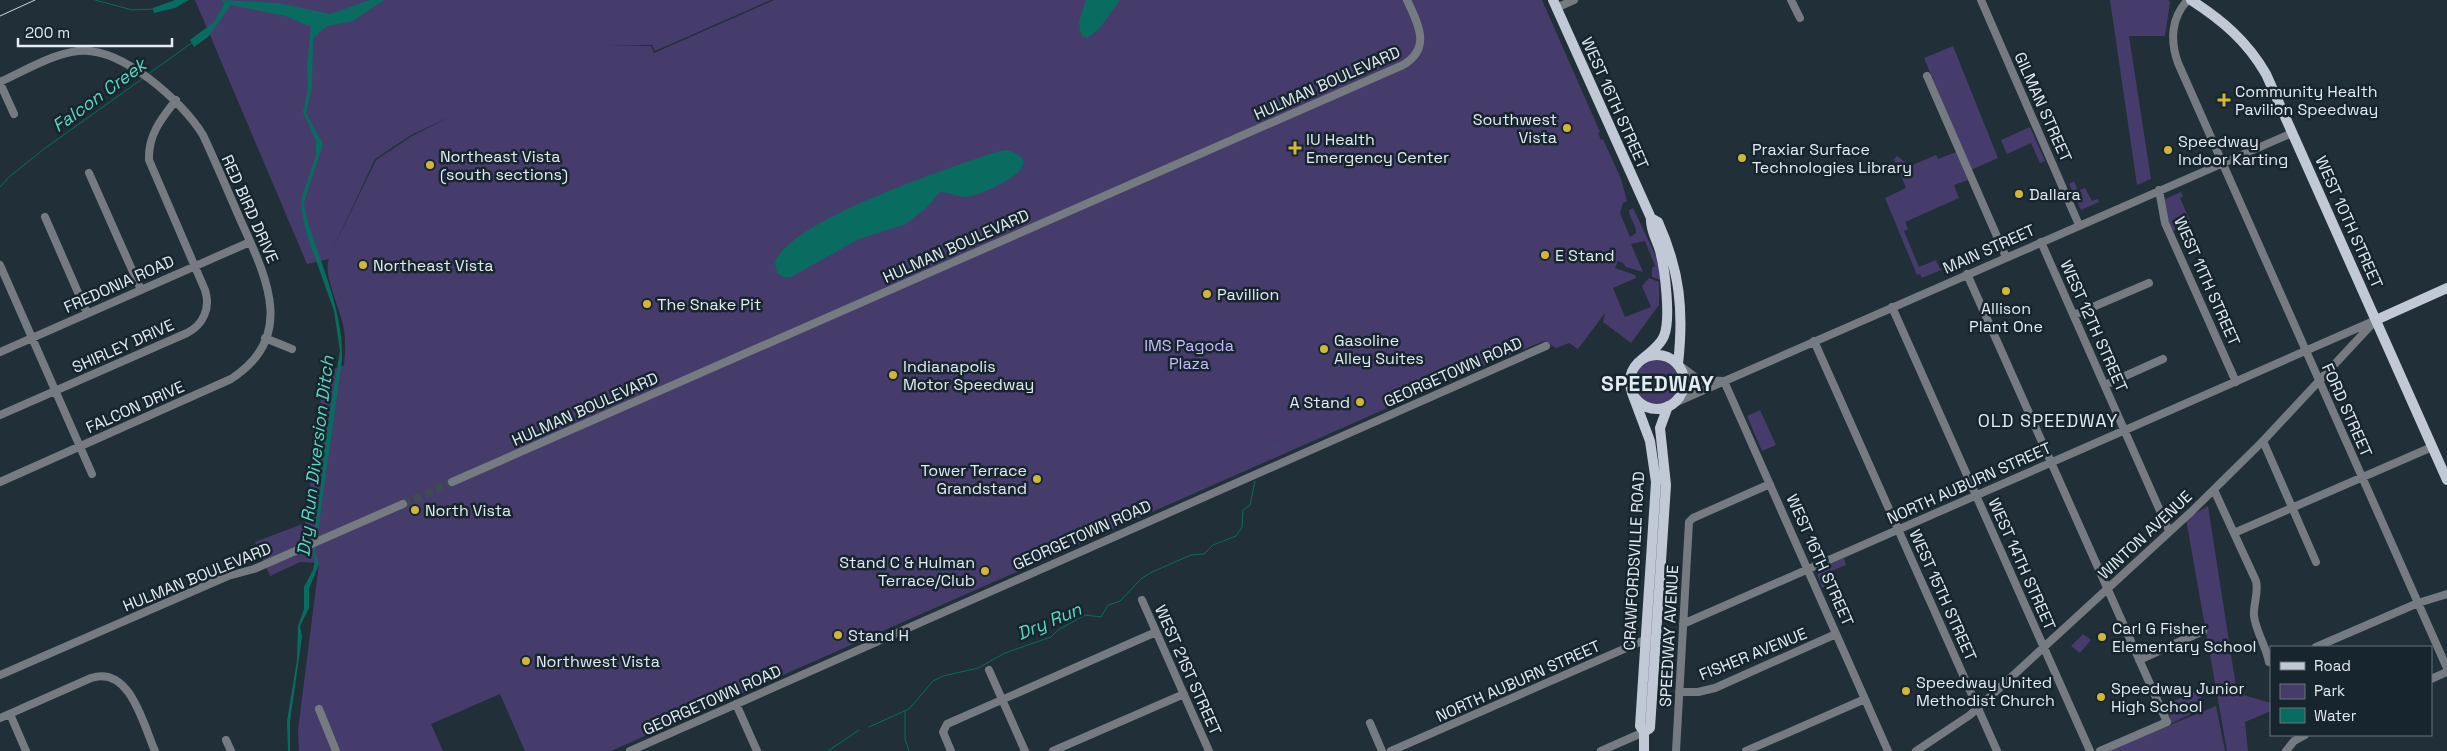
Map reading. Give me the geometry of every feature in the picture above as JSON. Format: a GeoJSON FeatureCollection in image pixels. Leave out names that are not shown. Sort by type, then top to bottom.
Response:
{"type":"FeatureCollection","features":[{"type":"Feature","properties":{"kind":"main road","name":"WEST 10TH STREET"},"geometry":{"type":"LineString","coordinates":[[2189,0],[2217,17],[2248,47],[2266,74],[2447,480]]}},
{"type":"Feature","properties":{"kind":"main road","name":"WEST 16TH STREET"},"geometry":{"type":"LineString","coordinates":[[1554,4],[1651,218],[1650,225],[1660,250],[1665,274],[1666,330],[1660,342],[1640,361]]}},
{"type":"Feature","properties":{"kind":"main road","name":"WEST 16TH STREET"},"geometry":{"type":"LineString","coordinates":[[1651,218],[1658,222],[1662,230],[1672,256],[1679,284],[1681,312],[1678,365]]}},
{"type":"Feature","properties":{"kind":"main road"},"geometry":{"type":"LineString","coordinates":[[2376,320],[2447,288]]}},
{"type":"Feature","properties":{"kind":"main road"},"geometry":{"type":"LineString","coordinates":[[1658,354],[1669,357],[1678,365],[1684,376],[1684,388],[1678,398],[1670,405],[1660,409],[1649,407],[1639,402],[1632,393],[1631,374],[1640,361],[1658,354]]}},
{"type":"Feature","properties":{"kind":"main road","name":"CRAWFORDSVILLE ROAD"},"geometry":{"type":"LineString","coordinates":[[1632,393],[1647,431],[1655,474],[1650,728],[1644,732],[1644,751]]}},
{"type":"Feature","properties":{"kind":"main road","name":"CRAWFORDSVILLE ROAD"},"geometry":{"type":"LineString","coordinates":[[1651,637],[1666,477],[1660,428],[1670,405]]}},
{"type":"Feature","properties":{"kind":"street","name":"HULMAN BOULEVARD"},"geometry":{"type":"LineString","coordinates":[[452,482],[1403,65],[1414,57],[1421,39],[1419,27],[1407,0]]}},
{"type":"Feature","properties":{"kind":"street"},"geometry":{"type":"LineString","coordinates":[[1554,4],[1574,0]]}},
{"type":"Feature","properties":{"kind":"street"},"geometry":{"type":"LineString","coordinates":[[1791,0],[1800,18]]}},
{"type":"Feature","properties":{"kind":"street","name":"GILMAN STREET"},"geometry":{"type":"LineString","coordinates":[[1981,0],[2080,225]]}},
{"type":"Feature","properties":{"kind":"street","name":"FORD STREET"},"geometry":{"type":"LineString","coordinates":[[2189,0],[2180,8],[2176,16],[2173,34],[2174,51],[2447,670]]}},
{"type":"Feature","properties":{"kind":"street","name":"RED BIRD DRIVE"},"geometry":{"type":"LineString","coordinates":[[0,82],[61,55],[79,51],[108,55],[150,80],[176,100],[189,114],[203,135],[270,292],[271,313],[266,338]]}},
{"type":"Feature","properties":{"kind":"street"},"geometry":{"type":"LineString","coordinates":[[1927,76],[2006,257]]}},
{"type":"Feature","properties":{"kind":"street"},"geometry":{"type":"LineString","coordinates":[[0,82],[14,114]]}},
{"type":"Feature","properties":{"kind":"street","name":"SHIRLEY DRIVE"},"geometry":{"type":"LineString","coordinates":[[0,415],[187,333],[197,326],[204,316],[207,303],[205,290],[150,160],[150,143],[154,132],[176,100]]}},
{"type":"Feature","properties":{"kind":"street","name":"MAIN STREET"},"geometry":{"type":"LineString","coordinates":[[1670,405],[1713,388],[1724,381],[1814,341],[2292,132]]}},
{"type":"Feature","properties":{"kind":"street"},"geometry":{"type":"LineString","coordinates":[[90,173],[141,290]]}},
{"type":"Feature","properties":{"kind":"street","name":"WEST 11TH STREET"},"geometry":{"type":"LineString","coordinates":[[2159,190],[2165,223],[2236,382]]}},
{"type":"Feature","properties":{"kind":"street"},"geometry":{"type":"LineString","coordinates":[[45,217],[88,313]]}},
{"type":"Feature","properties":{"kind":"street","name":"FREDONIA ROAD"},"geometry":{"type":"LineString","coordinates":[[0,352],[250,242]]}},
{"type":"Feature","properties":{"kind":"street","name":"WEST 12TH STREET"},"geometry":{"type":"LineString","coordinates":[[2041,242],[2169,531]]}},
{"type":"Feature","properties":{"kind":"street"},"geometry":{"type":"LineString","coordinates":[[0,265],[92,474]]}},
{"type":"Feature","properties":{"kind":"street"},"geometry":{"type":"LineString","coordinates":[[1967,274],[2167,722],[2100,751]]}},
{"type":"Feature","properties":{"kind":"street"},"geometry":{"type":"LineString","coordinates":[[2074,315],[2149,283]]}},
{"type":"Feature","properties":{"kind":"street","name":"WEST 14TH STREET"},"geometry":{"type":"LineString","coordinates":[[1892,307],[2090,751]]}},
{"type":"Feature","properties":{"kind":"street","name":"NORTH AUBURN STREET"},"geometry":{"type":"LineString","coordinates":[[1683,624],[2376,320]]}},
{"type":"Feature","properties":{"kind":"street","name":"WINTON AVENUE"},"geometry":{"type":"LineString","coordinates":[[1916,751],[1978,708],[2214,490],[2263,442],[2376,320]]}},
{"type":"Feature","properties":{"kind":"street"},"geometry":{"type":"LineString","coordinates":[[266,338],[292,349]]}},
{"type":"Feature","properties":{"kind":"street","name":"FALCON DRIVE"},"geometry":{"type":"LineString","coordinates":[[0,482],[231,379],[252,360],[266,338]]}},
{"type":"Feature","properties":{"kind":"street","name":"WEST 15TH STREET"},"geometry":{"type":"LineString","coordinates":[[1814,341],[1997,751]]}},
{"type":"Feature","properties":{"kind":"street","name":"GEORGETOWN ROAD"},"geometry":{"type":"LineString","coordinates":[[630,751],[644,748],[736,704],[1546,346]]}},
{"type":"Feature","properties":{"kind":"street"},"geometry":{"type":"LineString","coordinates":[[2105,385],[2163,359]]}},
{"type":"Feature","properties":{"kind":"street","name":"MAIN STREET"},"geometry":{"type":"LineString","coordinates":[[1678,365],[1699,380],[1724,381]]}},
{"type":"Feature","properties":{"kind":"street","name":"WEST 16TH STREET"},"geometry":{"type":"LineString","coordinates":[[1724,381],[1888,751]]}},
{"type":"Feature","properties":{"kind":"street"},"geometry":{"type":"LineString","coordinates":[[2263,442],[2316,562]]}},
{"type":"Feature","properties":{"kind":"street"},"geometry":{"type":"LineString","coordinates":[[2234,533],[2432,446]]}},
{"type":"Feature","properties":{"kind":"street","name":"SPEEDWAY AVENUE"},"geometry":{"type":"LineString","coordinates":[[1676,751],[1689,522],[1693,518],[1770,484]]}},
{"type":"Feature","properties":{"kind":"street"},"geometry":{"type":"LineString","coordinates":[[2214,490],[2257,584],[2254,617],[2267,648],[2270,662]]}},
{"type":"Feature","properties":{"kind":"street","name":"HULMAN BOULEVARD"},"geometry":{"type":"LineString","coordinates":[[0,675],[228,576],[254,569],[403,504]]}},
{"type":"Feature","properties":{"kind":"street"},"geometry":{"type":"LineString","coordinates":[[2318,646],[2418,603],[2447,594]]}},
{"type":"Feature","properties":{"kind":"street","name":"WEST 21ST STREET"},"geometry":{"type":"LineString","coordinates":[[1142,600],[1210,751]]}},
{"type":"Feature","properties":{"kind":"street"},"geometry":{"type":"LineString","coordinates":[[2139,660],[2203,631]]}},
{"type":"Feature","properties":{"kind":"street"},"geometry":{"type":"LineString","coordinates":[[951,751],[943,729],[947,724],[1156,632]]}},
{"type":"Feature","properties":{"kind":"street","name":"FISHER AVENUE"},"geometry":{"type":"LineString","coordinates":[[1679,692],[1698,692],[1715,688],[1836,634]]}},
{"type":"Feature","properties":{"kind":"street","name":"NORTH AUBURN STREET"},"geometry":{"type":"LineString","coordinates":[[1391,751],[1651,637]]}},
{"type":"Feature","properties":{"kind":"street"},"geometry":{"type":"LineString","coordinates":[[989,670],[1025,751]]}},
{"type":"Feature","properties":{"kind":"street"},"geometry":{"type":"LineString","coordinates":[[2432,678],[2447,670]]}},
{"type":"Feature","properties":{"kind":"street"},"geometry":{"type":"LineString","coordinates":[[0,718],[91,678],[101,676],[112,677],[127,689],[155,751]]}},
{"type":"Feature","properties":{"kind":"street"},"geometry":{"type":"LineString","coordinates":[[1053,751],[1184,694]]}},
{"type":"Feature","properties":{"kind":"street"},"geometry":{"type":"LineString","coordinates":[[1746,751],[1865,699]]}},
{"type":"Feature","properties":{"kind":"street"},"geometry":{"type":"LineString","coordinates":[[736,704],[757,751]]}},
{"type":"Feature","properties":{"kind":"street"},"geometry":{"type":"LineString","coordinates":[[319,708],[336,751]]}},
{"type":"Feature","properties":{"kind":"street"},"geometry":{"type":"LineString","coordinates":[[10,714],[26,751]]}},
{"type":"Feature","properties":{"kind":"street"},"geometry":{"type":"LineString","coordinates":[[1370,723],[1382,751]]}},
{"type":"Feature","properties":{"kind":"street"},"geometry":{"type":"LineString","coordinates":[[1601,751],[1644,732]]}},
{"type":"Feature","properties":{"kind":"street"},"geometry":{"type":"LineString","coordinates":[[2286,751],[2294,741],[2303,736]]}},
{"type":"Feature","properties":{"kind":"street"},"geometry":{"type":"LineString","coordinates":[[226,740],[230,751]]}},
{"type":"Feature","properties":{"kind":"green space","name":"Indianapolis Motor Speedway"},"geometry":{"type":"Polygon","coordinates":[[[195,0],[771,0],[655,51],[652,45],[608,45],[651,46],[654,53],[774,0],[1542,0],[1600,132],[1598,133],[1601,140],[1603,139],[1621,179],[1627,201],[1623,203],[1620,213],[1630,237],[1636,233],[1629,213],[1629,210],[1633,208],[1661,267],[1661,280],[1652,277],[1652,268],[1655,266],[1645,241],[1631,244],[1643,272],[1626,267],[1618,261],[1615,268],[1635,275],[1636,278],[1613,288],[1625,317],[1651,307],[1642,286],[1649,278],[1659,282],[1659,305],[1631,343],[1603,322],[1605,313],[1578,349],[1569,343],[1556,348],[1544,341],[1478,368],[611,751],[525,751],[500,694],[431,724],[443,751],[299,751],[298,730],[319,563],[300,562],[270,576],[255,542],[305,523],[324,374],[344,365],[344,330],[328,274],[329,259],[307,264],[195,0]],[[452,116],[411,135],[375,159],[330,255],[376,160],[412,136],[452,116]]]}},
{"type":"Feature","properties":{"kind":"green space"},"geometry":{"type":"Polygon","coordinates":[[[2110,0],[2168,0],[2170,2],[2165,36],[2129,36],[2151,179],[2137,185],[2110,0]]]}},
{"type":"Feature","properties":{"kind":"green space"},"geometry":{"type":"Polygon","coordinates":[[[1953,46],[1998,158],[1971,170],[1924,58],[1953,46]]]}},
{"type":"Feature","properties":{"kind":"green space"},"geometry":{"type":"Polygon","coordinates":[[[2030,127],[2045,161],[2040,163],[2031,143],[2007,154],[2001,140],[2030,127]]]}},
{"type":"Feature","properties":{"kind":"green space"},"geometry":{"type":"Polygon","coordinates":[[[1956,152],[1968,180],[1954,185],[1959,198],[1905,222],[1908,229],[1904,231],[1919,267],[1936,260],[1940,269],[1957,263],[1922,278],[1920,274],[1917,275],[1885,198],[1906,188],[1894,159],[1897,156],[1910,166],[1936,155],[1938,159],[1956,152]]]}},
{"type":"Feature","properties":{"kind":"green space"},"geometry":{"type":"Polygon","coordinates":[[[2074,181],[2078,191],[2085,188],[2092,201],[2098,199],[2099,202],[2081,210],[2069,184],[2074,181]]]}},
{"type":"Feature","properties":{"kind":"green space"},"geometry":{"type":"Polygon","coordinates":[[[2181,192],[2183,196],[2180,198],[2191,223],[2173,231],[2167,218],[2165,199],[2181,192]]]}},
{"type":"Feature","properties":{"kind":"green space"},"geometry":{"type":"Polygon","coordinates":[[[1657,355],[1667,357],[1676,363],[1682,372],[1684,382],[1682,392],[1676,401],[1667,407],[1657,409],[1647,407],[1638,401],[1632,392],[1630,382],[1632,372],[1638,363],[1647,357],[1657,355]]]}},
{"type":"Feature","properties":{"kind":"green space"},"geometry":{"type":"Polygon","coordinates":[[[1760,410],[1776,445],[1762,451],[1747,416],[1760,410]]]}},
{"type":"Feature","properties":{"kind":"green space"},"geometry":{"type":"Polygon","coordinates":[[[2208,506],[2237,693],[2270,703],[2270,711],[2245,722],[2248,751],[2227,751],[2186,519],[2208,506]]]}},
{"type":"Feature","properties":{"kind":"green space"},"geometry":{"type":"Polygon","coordinates":[[[1844,558],[1846,565],[1829,572],[1831,584],[1822,588],[1816,570],[1844,558]]]}},
{"type":"Feature","properties":{"kind":"green space"},"geometry":{"type":"Polygon","coordinates":[[[2083,634],[2091,640],[2080,653],[2071,646],[2083,634]]]}},
{"type":"Feature","properties":{"kind":"green space"},"geometry":{"type":"Polygon","coordinates":[[[2198,690],[2202,700],[2197,711],[2170,724],[2170,717],[2163,706],[2198,690]]]}},
{"type":"Feature","properties":{"kind":"green space"},"geometry":{"type":"Polygon","coordinates":[[[2216,706],[2225,751],[2107,751],[2216,706]]]}},
{"type":"Feature","properties":{"kind":"water"},"geometry":{"type":"Polygon","coordinates":[[[175,0],[189,0],[175,8],[154,13],[153,8],[175,0]]]}},
{"type":"Feature","properties":{"kind":"water"},"geometry":{"type":"Polygon","coordinates":[[[221,0],[277,3],[330,14],[370,0],[384,0],[353,21],[327,26],[313,38],[312,86],[306,113],[323,144],[304,202],[310,229],[335,303],[342,341],[342,360],[315,552],[319,564],[309,589],[309,608],[300,626],[302,637],[290,721],[290,751],[288,751],[287,721],[297,660],[298,626],[304,609],[304,587],[313,570],[315,559],[313,553],[314,534],[322,478],[324,447],[340,351],[334,311],[306,232],[301,200],[316,155],[316,141],[303,112],[308,89],[307,67],[311,27],[286,16],[231,5],[208,37],[194,47],[190,40],[214,22],[225,3],[221,0]]]}},
{"type":"Feature","properties":{"kind":"water"},"geometry":{"type":"Polygon","coordinates":[[[1086,0],[1120,0],[1099,29],[1087,38],[1081,36],[1079,22],[1086,0]]]}},
{"type":"Feature","properties":{"kind":"water"},"geometry":{"type":"Polygon","coordinates":[[[1006,150],[1019,156],[1023,162],[1021,169],[1002,183],[967,197],[940,192],[926,208],[906,224],[859,239],[791,277],[783,277],[777,273],[775,262],[788,246],[810,229],[874,197],[942,171],[1006,150]]]}},
{"type":"Feature","properties":{"kind":"waterway"},"geometry":{"type":"LineString","coordinates":[[95,0],[132,10],[155,9]]}},
{"type":"Feature","properties":{"kind":"waterway","name":"Falcon Creek"},"geometry":{"type":"LineString","coordinates":[[147,75],[193,42]]}},
{"type":"Feature","properties":{"kind":"waterway","name":"Falcon Creek"},"geometry":{"type":"LineString","coordinates":[[0,187],[9,177],[44,149],[142,79]]}},
{"type":"Feature","properties":{"kind":"waterway","name":"Dry Run"},"geometry":{"type":"LineString","coordinates":[[869,727],[909,709],[933,681],[943,676],[978,668],[1005,653],[1051,637],[1058,630],[1085,615],[1101,617],[1108,605],[1120,601],[1142,578],[1191,555],[1204,554],[1213,545],[1236,536],[1242,527],[1243,510],[1250,505],[1255,481]]}},
{"type":"Feature","properties":{"kind":"waterway","name":"Dry Run"},"geometry":{"type":"LineString","coordinates":[[905,711],[905,739],[909,751]]}},
{"type":"Feature","properties":{"kind":"waterway"},"geometry":{"type":"LineString","coordinates":[[828,751],[859,730]]}},
{"type":"Feature","properties":{"kind":"tunnel"},"geometry":{"type":"LineString","coordinates":[[403,504],[452,482]]}},
{"type":"Feature","properties":{"kind":"railway"},"geometry":{"type":"LineString","coordinates":[[0,16],[35,0]]}},
{"type":"Feature","properties":{"kind":"place","name":"Community Health Pavilion Speedway"},"geometry":{"type":"Point","coordinates":[2224,100]}},
{"type":"Feature","properties":{"kind":"place","name":"Southwest Vista"},"geometry":{"type":"Point","coordinates":[1567,128]}},
{"type":"Feature","properties":{"kind":"place","name":"IU Health Emergency Center"},"geometry":{"type":"Point","coordinates":[1295,148]}},
{"type":"Feature","properties":{"kind":"place","name":"Speedway Indoor Karting"},"geometry":{"type":"Point","coordinates":[2168,150]}},
{"type":"Feature","properties":{"kind":"place","name":"Praxiar Surface Technologies Library"},"geometry":{"type":"Point","coordinates":[1742,158]}},
{"type":"Feature","properties":{"kind":"place","name":"Northeast Vista (south sections)"},"geometry":{"type":"Point","coordinates":[430,165]}},
{"type":"Feature","properties":{"kind":"place","name":"Dallara"},"geometry":{"type":"Point","coordinates":[2019,194]}},
{"type":"Feature","properties":{"kind":"place","name":"E Stand"},"geometry":{"type":"Point","coordinates":[1545,255]}},
{"type":"Feature","properties":{"kind":"place","name":"Northeast Vista"},"geometry":{"type":"Point","coordinates":[363,265]}},
{"type":"Feature","properties":{"kind":"place","name":"Allison Plant One"},"geometry":{"type":"Point","coordinates":[2006,291]}},
{"type":"Feature","properties":{"kind":"place","name":"Pavillion"},"geometry":{"type":"Point","coordinates":[1207,294]}},
{"type":"Feature","properties":{"kind":"place","name":"The Snake Pit"},"geometry":{"type":"Point","coordinates":[647,304]}},
{"type":"Feature","properties":{"kind":"place","name":"Gasoline Alley Suites"},"geometry":{"type":"Point","coordinates":[1324,349]}},
{"type":"Feature","properties":{"kind":"place","name":"Indianapolis Motor Speedway"},"geometry":{"type":"Point","coordinates":[893,375]}},
{"type":"Feature","properties":{"kind":"place","name":"A Stand"},"geometry":{"type":"Point","coordinates":[1360,402]}},
{"type":"Feature","properties":{"kind":"place","name":"Tower Terrace Grandstand"},"geometry":{"type":"Point","coordinates":[1037,479]}},
{"type":"Feature","properties":{"kind":"place","name":"North Vista"},"geometry":{"type":"Point","coordinates":[415,510]}},
{"type":"Feature","properties":{"kind":"place","name":"Stand C & Hulman Terrace/Club"},"geometry":{"type":"Point","coordinates":[985,571]}},
{"type":"Feature","properties":{"kind":"place","name":"Stand H"},"geometry":{"type":"Point","coordinates":[838,635]}},
{"type":"Feature","properties":{"kind":"place","name":"Carl G Fisher Elementary School"},"geometry":{"type":"Point","coordinates":[2102,637]}},
{"type":"Feature","properties":{"kind":"place","name":"Northwest Vista"},"geometry":{"type":"Point","coordinates":[526,661]}},
{"type":"Feature","properties":{"kind":"place","name":"Speedway United Methodist Church"},"geometry":{"type":"Point","coordinates":[1906,691]}},
{"type":"Feature","properties":{"kind":"place","name":"Speedway Junior High School"},"geometry":{"type":"Point","coordinates":[2101,697]}},
{"type":"Feature","properties":{"kind":"district","name":"SPEEDWAY"},"geometry":{"type":"Point","coordinates":[1658,383]}},
{"type":"Feature","properties":{"kind":"district","name":"OLD SPEEDWAY"},"geometry":{"type":"Point","coordinates":[2048,420]}},
{"type":"Feature","properties":{"kind":"park label","name":"IMS Pagoda Plaza"},"geometry":{"type":"Point","coordinates":[1189,354]}},
{"type":"Feature","properties":{"kind":"water label","name":"Dry Run Diversion Ditch"},"geometry":{"type":"Point","coordinates":[315,456]}}]}
